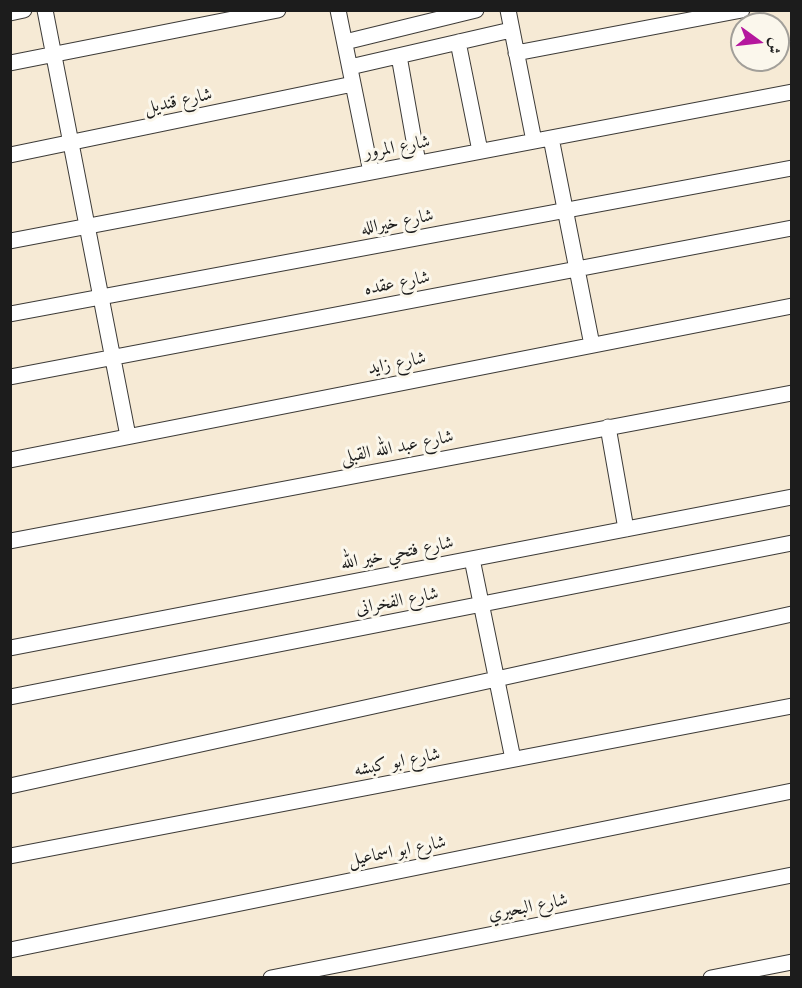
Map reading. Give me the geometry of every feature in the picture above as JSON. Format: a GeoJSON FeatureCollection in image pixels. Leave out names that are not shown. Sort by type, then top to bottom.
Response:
{"type":"FeatureCollection","features":[{"type":"Feature","properties":{"kind":"street"},"geometry":{"type":"LineString","coordinates":[[10,13],[24,10]]}},
{"type":"Feature","properties":{"kind":"street"},"geometry":{"type":"LineString","coordinates":[[45,10],[128,436]]}},
{"type":"Feature","properties":{"kind":"street"},"geometry":{"type":"LineString","coordinates":[[10,63],[278,10]]}},
{"type":"Feature","properties":{"kind":"street"},"geometry":{"type":"LineString","coordinates":[[338,10],[371,172]]}},
{"type":"Feature","properties":{"kind":"street"},"geometry":{"type":"LineString","coordinates":[[345,42],[450,14],[476,10]]}},
{"type":"Feature","properties":{"kind":"street"},"geometry":{"type":"LineString","coordinates":[[508,10],[534,141]]}},
{"type":"Feature","properties":{"kind":"street"},"geometry":{"type":"LineString","coordinates":[[516,53],[742,10]]}},
{"type":"Feature","properties":{"kind":"street"},"geometry":{"type":"LineString","coordinates":[[350,67],[511,30]]}},
{"type":"Feature","properties":{"kind":"street"},"geometry":{"type":"LineString","coordinates":[[458,42],[480,151]]}},
{"type":"Feature","properties":{"kind":"street"},"geometry":{"type":"LineString","coordinates":[[399,56],[418,163]]}},
{"type":"Feature","properties":{"kind":"street","name":"شارع قنديل"},"geometry":{"type":"LineString","coordinates":[[10,155],[353,84]]}},
{"type":"Feature","properties":{"kind":"street","name":"شارع المرور"},"geometry":{"type":"LineString","coordinates":[[10,241],[792,92]]}},
{"type":"Feature","properties":{"kind":"street"},"geometry":{"type":"LineString","coordinates":[[551,138],[592,345]]}},
{"type":"Feature","properties":{"kind":"street","name":"شارع خيرالله"},"geometry":{"type":"LineString","coordinates":[[10,314],[792,168]]}},
{"type":"Feature","properties":{"kind":"street","name":"شارع عقده"},"geometry":{"type":"LineString","coordinates":[[10,377],[792,228]]}},
{"type":"Feature","properties":{"kind":"street","name":"شارع زايد"},"geometry":{"type":"LineString","coordinates":[[10,460],[792,306]]}},
{"type":"Feature","properties":{"kind":"street","name":"شارع عبد الله القبلى"},"geometry":{"type":"LineString","coordinates":[[10,541],[792,393]]}},
{"type":"Feature","properties":{"kind":"street"},"geometry":{"type":"LineString","coordinates":[[608,427],[626,529]]}},
{"type":"Feature","properties":{"kind":"street","name":"شارع فتحي خير الله"},"geometry":{"type":"LineString","coordinates":[[10,648],[792,497]]}},
{"type":"Feature","properties":{"kind":"street","name":"شارع الفخرانى"},"geometry":{"type":"LineString","coordinates":[[10,697],[792,543]]}},
{"type":"Feature","properties":{"kind":"street"},"geometry":{"type":"LineString","coordinates":[[472,559],[513,759]]}},
{"type":"Feature","properties":{"kind":"street"},"geometry":{"type":"LineString","coordinates":[[10,786],[792,614]]}},
{"type":"Feature","properties":{"kind":"street","name":"شارع ابو كبشه"},"geometry":{"type":"LineString","coordinates":[[10,856],[792,706]]}},
{"type":"Feature","properties":{"kind":"street","name":"شارع ابو اسماعيل"},"geometry":{"type":"LineString","coordinates":[[10,950],[792,791]]}},
{"type":"Feature","properties":{"kind":"street","name":"شارع البحيري"},"geometry":{"type":"LineString","coordinates":[[271,978],[792,874]]}},
{"type":"Feature","properties":{"kind":"street"},"geometry":{"type":"LineString","coordinates":[[711,978],[792,962]]}}]}
